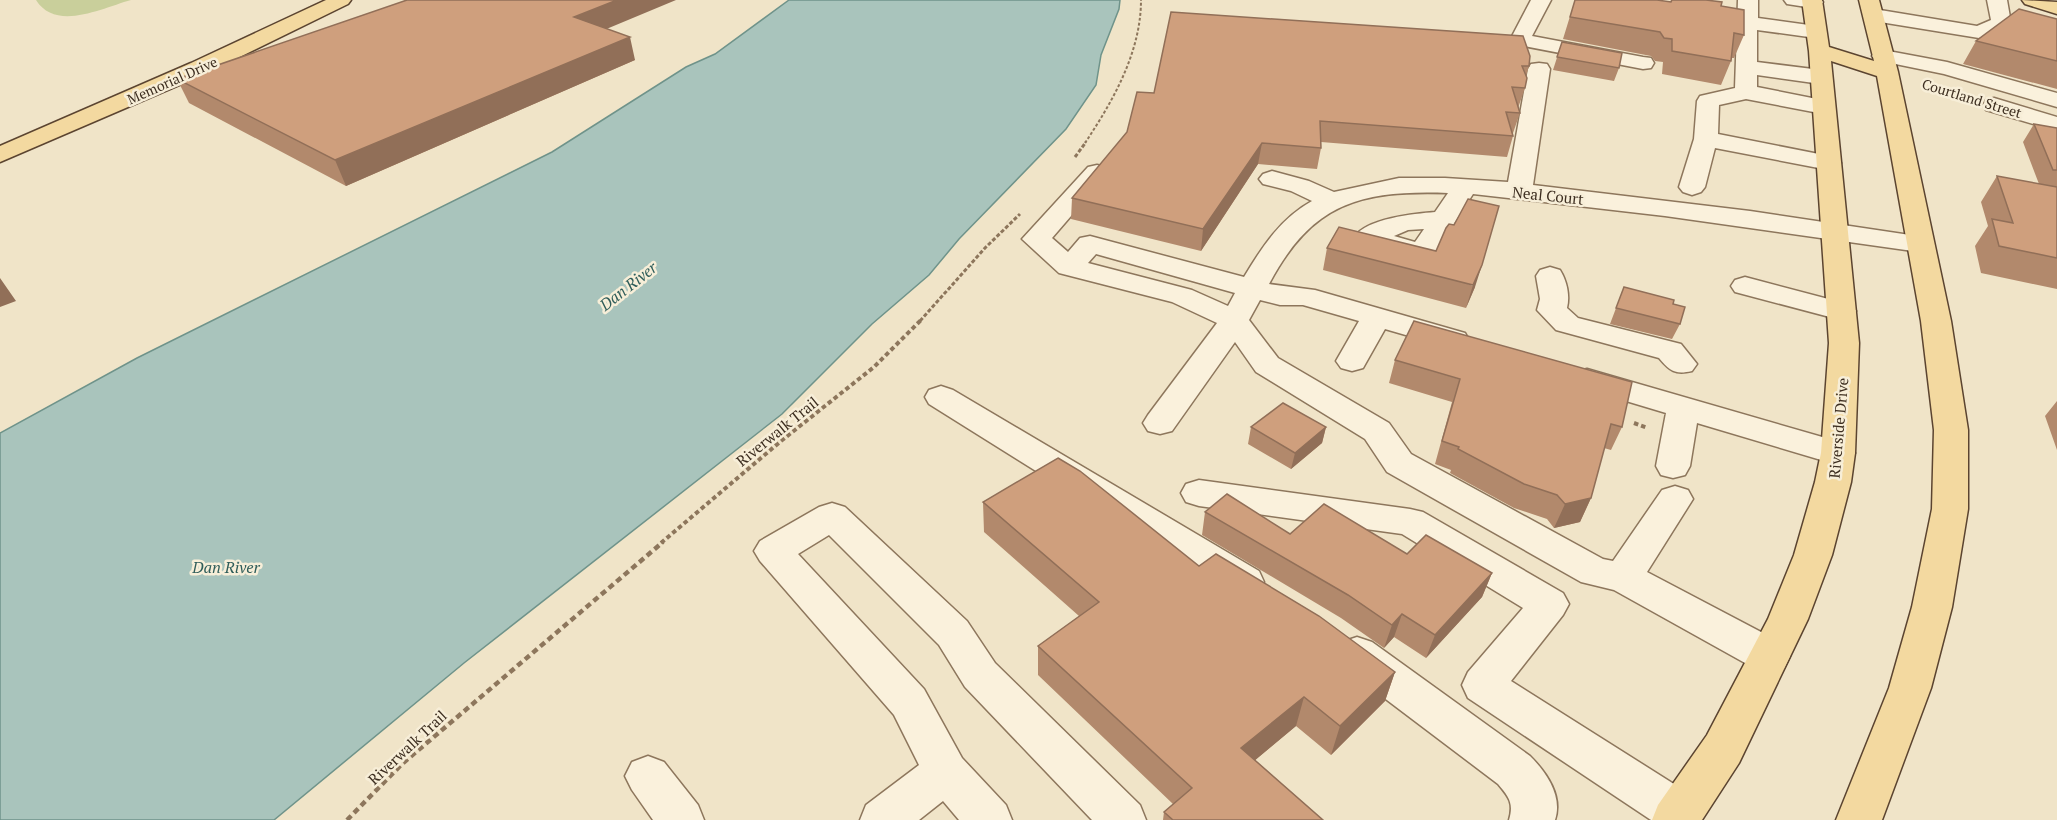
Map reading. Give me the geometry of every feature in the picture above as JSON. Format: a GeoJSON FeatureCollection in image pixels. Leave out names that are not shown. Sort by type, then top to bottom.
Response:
{"type":"FeatureCollection","features":[{"type":"Feature","properties":{"kind":"main road","name":"Memorial Drive"},"geometry":{"type":"LineString","coordinates":[[0,135],[177,61],[307,0]]}},
{"type":"Feature","properties":{"kind":"main road","name":"Memorial Drive"},"geometry":{"type":"LineString","coordinates":[[0,154],[199,68],[341,0]]}},
{"type":"Feature","properties":{"kind":"main road"},"geometry":{"type":"LineString","coordinates":[[2032,0],[2057,8]]}},
{"type":"Feature","properties":{"kind":"main road"},"geometry":{"type":"LineString","coordinates":[[1859,820],[1910,688],[1932,607],[1950,509],[1951,430],[1936,321],[1885,64],[1871,8]]}},
{"type":"Feature","properties":{"kind":"main road"},"geometry":{"type":"LineString","coordinates":[[1814,39],[1885,64]]}},
{"type":"Feature","properties":{"kind":"main road","name":"Riverside Drive"},"geometry":{"type":"LineString","coordinates":[[1678,817],[1723,749],[1788,619],[1813,555],[1833,482],[1838,453],[1844,343],[1829,163],[1814,39]]}},
{"type":"Feature","properties":{"kind":"street"},"geometry":{"type":"LineString","coordinates":[[1541,0],[1520,40],[1643,63]]}},
{"type":"Feature","properties":{"kind":"street"},"geometry":{"type":"LineString","coordinates":[[1746,92],[1748,0]]}},
{"type":"Feature","properties":{"kind":"street"},"geometry":{"type":"LineString","coordinates":[[1997,0],[2001,23]]}},
{"type":"Feature","properties":{"kind":"street"},"geometry":{"type":"LineString","coordinates":[[1871,8],[1979,32]]}},
{"type":"Feature","properties":{"kind":"street"},"geometry":{"type":"LineString","coordinates":[[1748,23],[1814,39]]}},
{"type":"Feature","properties":{"kind":"street"},"geometry":{"type":"LineString","coordinates":[[1945,78],[1979,32],[2001,23],[2023,28]]}},
{"type":"Feature","properties":{"kind":"street"},"geometry":{"type":"LineString","coordinates":[[1746,67],[1814,39]]}},
{"type":"Feature","properties":{"kind":"street"},"geometry":{"type":"LineString","coordinates":[[1692,187],[1706,139],[1708,101],[1746,92],[1814,39]]}},
{"type":"Feature","properties":{"kind":"street","name":"Courtland Street"},"geometry":{"type":"LineString","coordinates":[[1885,64],[2057,100]]}},
{"type":"Feature","properties":{"kind":"street"},"geometry":{"type":"LineString","coordinates":[[1519,192],[1539,69]]}},
{"type":"Feature","properties":{"kind":"street","name":"Courtland Street"},"geometry":{"type":"LineString","coordinates":[[1977,100],[2057,124]]}},
{"type":"Feature","properties":{"kind":"street"},"geometry":{"type":"LineString","coordinates":[[1706,139],[1829,163]]}},
{"type":"Feature","properties":{"kind":"street"},"geometry":{"type":"LineString","coordinates":[[1097,172],[1036,239],[1069,267],[1182,296],[1234,320],[1267,365],[1377,431],[1399,463],[1595,572],[1623,577],[1769,656]]}},
{"type":"Feature","properties":{"kind":"street"},"geometry":{"type":"LineString","coordinates":[[1272,179],[1300,186],[1333,201]]}},
{"type":"Feature","properties":{"kind":"street","name":"Neal Court"},"geometry":{"type":"LineString","coordinates":[[1160,423],[1234,320],[1263,268],[1292,229],[1304,218],[1333,201],[1366,191],[1397,186],[1466,186],[1671,208],[1920,244]]}},
{"type":"Feature","properties":{"kind":"street"},"geometry":{"type":"LineString","coordinates":[[1443,220],[1466,186]]}},
{"type":"Feature","properties":{"kind":"street"},"geometry":{"type":"LineString","coordinates":[[1069,267],[1090,244],[1280,296],[1305,296],[1478,347]]}},
{"type":"Feature","properties":{"kind":"street"},"geometry":{"type":"LineString","coordinates":[[1182,296],[1198,272]]}},
{"type":"Feature","properties":{"kind":"street"},"geometry":{"type":"LineString","coordinates":[[1550,276],[1555,299],[1552,310],[1567,324],[1670,351],[1681,364]]}},
{"type":"Feature","properties":{"kind":"street"},"geometry":{"type":"LineString","coordinates":[[1745,286],[1841,311]]}},
{"type":"Feature","properties":{"kind":"street"},"geometry":{"type":"LineString","coordinates":[[1352,361],[1376,317]]}},
{"type":"Feature","properties":{"kind":"street"},"geometry":{"type":"LineString","coordinates":[[1558,371],[1838,453]]}},
{"type":"Feature","properties":{"kind":"street"},"geometry":{"type":"LineString","coordinates":[[941,397],[1275,601]]}},
{"type":"Feature","properties":{"kind":"street"},"geometry":{"type":"LineString","coordinates":[[1623,577],[1674,483],[1683,408]]}},
{"type":"Feature","properties":{"kind":"street"},"geometry":{"type":"LineString","coordinates":[[1198,493],[1410,522],[1549,604],[1483,685],[1678,817]]}},
{"type":"Feature","properties":{"kind":"street"},"geometry":{"type":"LineString","coordinates":[[989,820],[946,772],[909,702],[773,551],[832,516],[953,633],[980,675],[1123,820]]}},
{"type":"Feature","properties":{"kind":"street"},"geometry":{"type":"LineString","coordinates":[[1326,632],[1487,750],[1505,760],[1520,775],[1532,796],[1535,814],[1532,820]]}},
{"type":"Feature","properties":{"kind":"street"},"geometry":{"type":"LineString","coordinates":[[883,820],[946,772]]}},
{"type":"Feature","properties":{"kind":"street"},"geometry":{"type":"LineString","coordinates":[[648,776],[681,820]]}},
{"type":"Feature","properties":{"kind":"path"},"geometry":{"type":"LineString","coordinates":[[1071,160],[1087,140],[1120,83],[1135,46],[1141,14],[1141,0]]}},
{"type":"Feature","properties":{"kind":"path","name":"Riverwalk Trail"},"geometry":{"type":"LineString","coordinates":[[347,820],[402,764],[448,724],[772,449],[874,367],[906,337],[985,248],[1024,210]]}},
{"type":"Feature","properties":{"kind":"green space"},"geometry":{"type":"Polygon","coordinates":[[[36,0],[131,0],[93,12],[67,16],[55,15],[45,10],[36,0]]]}},
{"type":"Feature","properties":{"kind":"water","name":"Dan River"},"geometry":{"type":"Polygon","coordinates":[[[789,0],[1120,0],[1119,9],[1101,55],[1096,85],[1066,129],[959,239],[929,275],[872,324],[782,414],[464,663],[274,820],[0,820],[0,433],[137,358],[552,152],[686,67],[715,54],[789,0]]]}},
{"type":"Feature","properties":{"kind":"building"},"geometry":{"type":"Polygon","coordinates":[[[407,0],[617,0],[574,17],[630,37],[335,160],[177,79],[407,0]]]}},
{"type":"Feature","properties":{"kind":"building"},"geometry":{"type":"Polygon","coordinates":[[[1575,0],[1722,2],[1721,6],[1744,10],[1744,35],[1734,33],[1731,61],[1672,51],[1672,39],[1664,38],[1660,32],[1570,17],[1575,0]]]}},
{"type":"Feature","properties":{"kind":"building"},"geometry":{"type":"Polygon","coordinates":[[[2019,9],[2057,19],[2057,61],[1976,41],[2019,9]]]}},
{"type":"Feature","properties":{"kind":"building"},"geometry":{"type":"Polygon","coordinates":[[[1171,12],[1523,36],[1530,56],[1529,66],[1522,66],[1527,78],[1525,88],[1512,87],[1520,113],[1506,112],[1513,136],[1320,121],[1321,148],[1262,143],[1203,229],[1072,198],[1127,132],[1137,92],[1154,93],[1171,12]]]}},
{"type":"Feature","properties":{"kind":"building"},"geometry":{"type":"Polygon","coordinates":[[[1562,42],[1622,53],[1619,68],[1557,57],[1562,42]]]}},
{"type":"Feature","properties":{"kind":"building"},"geometry":{"type":"Polygon","coordinates":[[[2034,124],[2057,128],[2057,170],[2053,170],[2034,124]]]}},
{"type":"Feature","properties":{"kind":"building"},"geometry":{"type":"Polygon","coordinates":[[[1997,176],[2057,187],[2057,258],[1999,246],[1992,219],[2013,223],[1997,176]]]}},
{"type":"Feature","properties":{"kind":"building"},"geometry":{"type":"Polygon","coordinates":[[[1468,199],[1499,206],[1482,265],[1473,285],[1327,248],[1339,227],[1436,251],[1446,228],[1449,224],[1454,225],[1468,199]]]}},
{"type":"Feature","properties":{"kind":"building"},"geometry":{"type":"Polygon","coordinates":[[[1624,287],[1674,300],[1673,304],[1685,307],[1680,324],[1616,308],[1624,287]]]}},
{"type":"Feature","properties":{"kind":"building"},"geometry":{"type":"Polygon","coordinates":[[[1414,321],[1632,382],[1622,427],[1611,424],[1591,498],[1565,504],[1557,495],[1524,484],[1458,449],[1459,447],[1442,441],[1460,379],[1395,360],[1414,321]]]}},
{"type":"Feature","properties":{"kind":"building"},"geometry":{"type":"Polygon","coordinates":[[[1283,403],[1326,427],[1295,453],[1251,427],[1283,403]]]}},
{"type":"Feature","properties":{"kind":"building"},"geometry":{"type":"Polygon","coordinates":[[[1058,458],[1080,471],[1199,566],[1216,554],[1319,616],[1395,672],[1340,726],[1304,697],[1241,748],[1323,820],[1173,820],[1164,812],[1192,788],[1038,646],[1099,602],[983,502],[1058,458]]]}},
{"type":"Feature","properties":{"kind":"building"},"geometry":{"type":"Polygon","coordinates":[[[1227,494],[1290,534],[1324,504],[1407,554],[1426,535],[1492,573],[1435,635],[1402,614],[1392,625],[1348,595],[1205,512],[1227,494]]]}}]}
